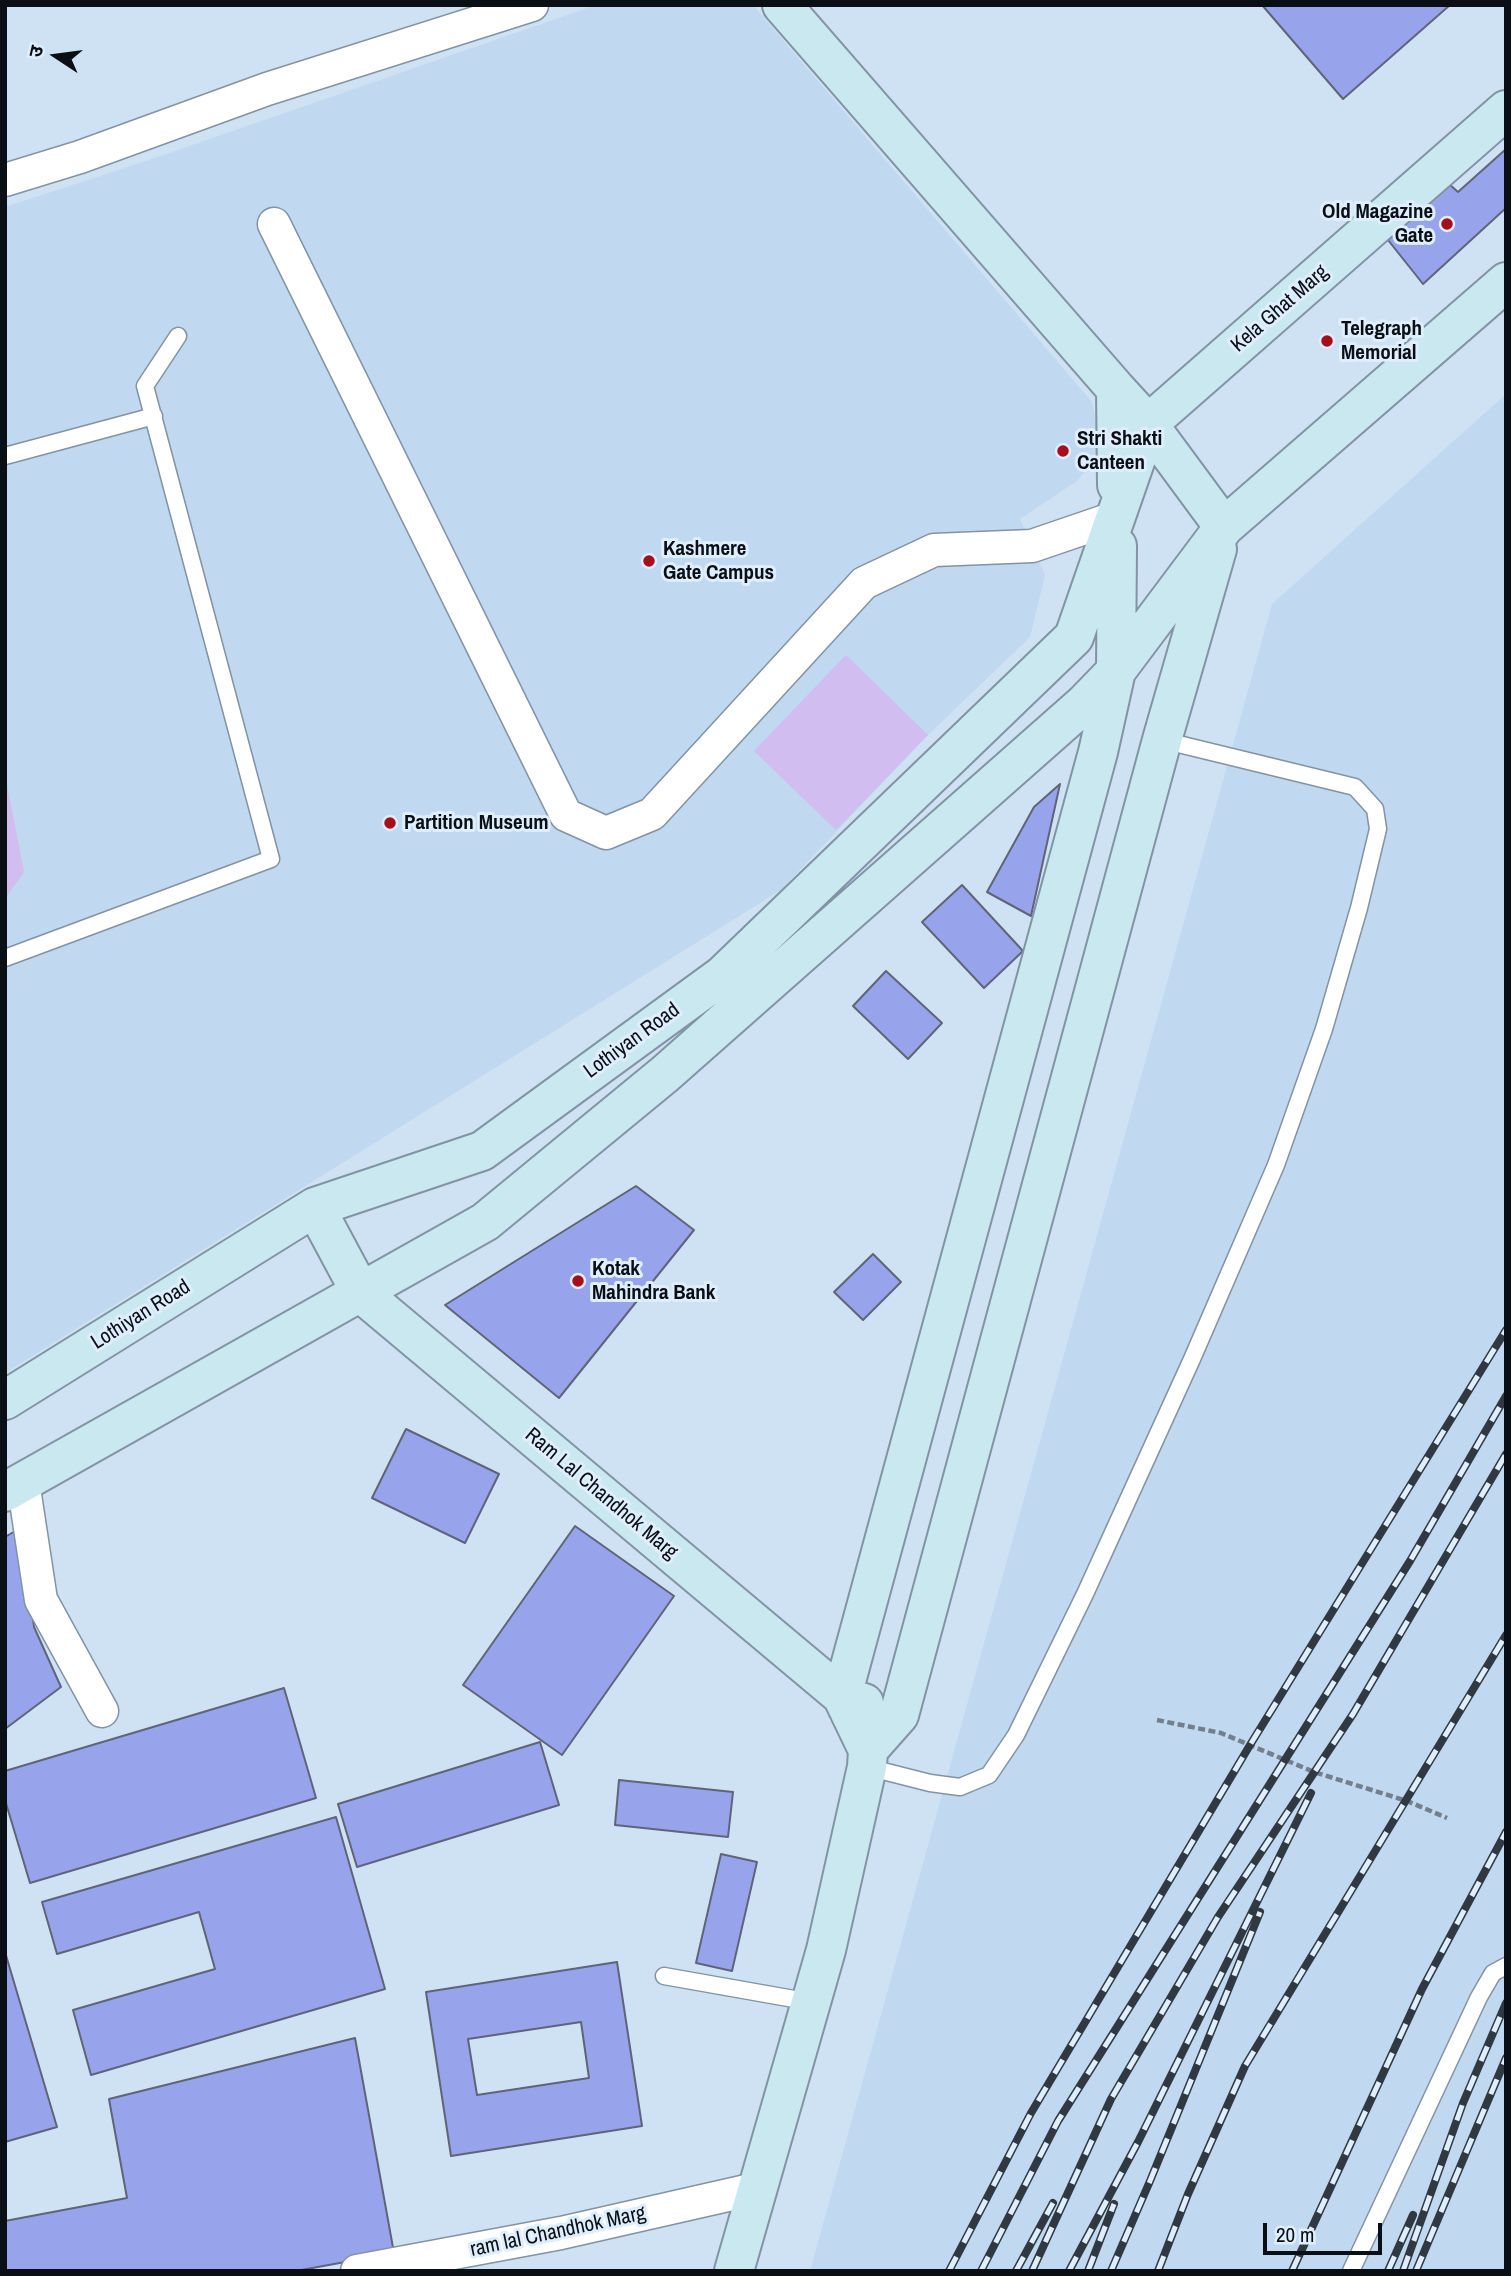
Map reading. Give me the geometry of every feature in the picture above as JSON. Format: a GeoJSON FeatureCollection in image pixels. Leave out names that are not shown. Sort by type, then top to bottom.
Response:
{"type":"FeatureCollection","features":[{"type":"Feature","properties":{"kind":"street"},"geometry":{"type":"LineString","coordinates":[[5,180],[80,157],[267,89],[532,5]]}},
{"type":"Feature","properties":{"kind":"street"},"geometry":{"type":"LineString","coordinates":[[782,5],[1148,424],[1224,527]]}},
{"type":"Feature","properties":{"kind":"street","name":"Kela Ghat Marg"},"geometry":{"type":"LineString","coordinates":[[1148,424],[1506,110]]}},
{"type":"Feature","properties":{"kind":"street"},"geometry":{"type":"LineString","coordinates":[[274,224],[566,815],[606,833],[652,814],[864,583],[933,550],[1032,547],[1117,517]]}},
{"type":"Feature","properties":{"kind":"street"},"geometry":{"type":"LineString","coordinates":[[734,2271],[826,1950],[868,1758],[899,1715],[1163,740],[1224,527],[1506,282]]}},
{"type":"Feature","properties":{"kind":"street"},"geometry":{"type":"LineString","coordinates":[[868,1758],[842,1696],[1098,752],[1116,671],[1116,390]]}},
{"type":"Feature","properties":{"kind":"street","name":"Lothiyan Road"},"geometry":{"type":"LineString","coordinates":[[5,1400],[315,1207],[482,1151],[723,975],[1074,637],[1148,424]]}},
{"type":"Feature","properties":{"kind":"street","name":"Lothiyan Road"},"geometry":{"type":"LineString","coordinates":[[14,1487],[485,1222],[665,1074],[1084,704],[1116,671],[1224,527]]}},
{"type":"Feature","properties":{"kind":"street"},"geometry":{"type":"LineString","coordinates":[[315,1207],[361,1293]]}},
{"type":"Feature","properties":{"kind":"street","name":"Ram Lal Chandhok Marg"},"geometry":{"type":"LineString","coordinates":[[361,1293],[842,1696]]}},
{"type":"Feature","properties":{"kind":"street"},"geometry":{"type":"LineString","coordinates":[[14,1487],[41,1600],[102,1712]]}},
{"type":"Feature","properties":{"kind":"street"},"geometry":{"type":"LineString","coordinates":[[842,1696],[899,1715]]}},
{"type":"Feature","properties":{"kind":"street","name":"ram lal Chandhok Marg"},"geometry":{"type":"LineString","coordinates":[[356,2271],[460,2261],[561,2233],[758,2188]]}},
{"type":"Feature","properties":{"kind":"lane"},"geometry":{"type":"LineString","coordinates":[[5,958],[271,859],[145,386],[178,336]]}},
{"type":"Feature","properties":{"kind":"lane"},"geometry":{"type":"LineString","coordinates":[[5,456],[153,416]]}},
{"type":"Feature","properties":{"kind":"lane"},"geometry":{"type":"LineString","coordinates":[[868,1758],[930,1783],[960,1787],[989,1775],[1016,1735],[1085,1594],[1231,1272],[1276,1166],[1328,1016],[1378,829],[1375,810],[1355,787],[1163,740]]}},
{"type":"Feature","properties":{"kind":"lane"},"geometry":{"type":"LineString","coordinates":[[1351,2271],[1479,1997],[1493,1973],[1506,1966]]}},
{"type":"Feature","properties":{"kind":"lane"},"geometry":{"type":"LineString","coordinates":[[664,1976],[811,2003]]}},
{"type":"Feature","properties":{"kind":"path"},"geometry":{"type":"LineString","coordinates":[[1157,1720],[1222,1733],[1314,1772],[1407,1801],[1447,1818]]}},
{"type":"Feature","properties":{"kind":"shaded area","name":"Kashmere Gate Campus"},"geometry":{"type":"Polygon","coordinates":[[[596,5],[753,5],[1092,402],[1099,433],[1096,459],[1077,481],[1020,519],[1045,575],[1030,637],[928,735],[781,890],[5,1373],[5,207],[596,5]]]}},
{"type":"Feature","properties":{"kind":"shaded area"},"geometry":{"type":"Polygon","coordinates":[[[1506,394],[1506,2271],[810,2271],[1272,604],[1506,394]]]}},
{"type":"Feature","properties":{"kind":"shaded area"},"geometry":{"type":"Polygon","coordinates":[[[846,655],[928,735],[836,830],[754,751],[846,655]]]}},
{"type":"Feature","properties":{"kind":"shaded area"},"geometry":{"type":"Polygon","coordinates":[[[5,774],[24,872],[5,899],[5,774]]]}},
{"type":"Feature","properties":{"kind":"building"},"geometry":{"type":"Polygon","coordinates":[[[1262,5],[1450,5],[1343,99],[1262,5]]]}},
{"type":"Feature","properties":{"kind":"building","name":"Old Magazine Gate"},"geometry":{"type":"Polygon","coordinates":[[[1506,149],[1506,208],[1423,284],[1388,240],[1449,184],[1458,192],[1506,149]]]}},
{"type":"Feature","properties":{"kind":"building"},"geometry":{"type":"Polygon","coordinates":[[[1060,784],[1031,916],[987,892],[1034,807],[1060,784]]]}},
{"type":"Feature","properties":{"kind":"building"},"geometry":{"type":"Polygon","coordinates":[[[962,885],[1023,951],[984,988],[922,922],[962,885]]]}},
{"type":"Feature","properties":{"kind":"building"},"geometry":{"type":"Polygon","coordinates":[[[886,971],[942,1023],[908,1059],[853,1006],[886,971]]]}},
{"type":"Feature","properties":{"kind":"building"},"geometry":{"type":"Polygon","coordinates":[[[636,1186],[694,1230],[559,1398],[445,1305],[636,1186]]]}},
{"type":"Feature","properties":{"kind":"building"},"geometry":{"type":"Polygon","coordinates":[[[873,1254],[901,1282],[863,1320],[834,1292],[873,1254]]]}},
{"type":"Feature","properties":{"kind":"building"},"geometry":{"type":"Polygon","coordinates":[[[406,1429],[499,1474],[465,1543],[372,1498],[406,1429]]]}},
{"type":"Feature","properties":{"kind":"building"},"geometry":{"type":"Polygon","coordinates":[[[575,1526],[674,1596],[562,1755],[463,1685],[575,1526]]]}},
{"type":"Feature","properties":{"kind":"building"},"geometry":{"type":"Polygon","coordinates":[[[22,1527],[34,1627],[61,1687],[5,1729],[5,1537],[22,1527]]]}},
{"type":"Feature","properties":{"kind":"building"},"geometry":{"type":"Polygon","coordinates":[[[284,1688],[316,1798],[30,1883],[5,1800],[5,1771],[284,1688]]]}},
{"type":"Feature","properties":{"kind":"building"},"geometry":{"type":"Polygon","coordinates":[[[540,1742],[559,1805],[357,1867],[338,1804],[540,1742]]]}},
{"type":"Feature","properties":{"kind":"building"},"geometry":{"type":"Polygon","coordinates":[[[619,1780],[733,1792],[728,1837],[615,1825],[619,1780]]]}},
{"type":"Feature","properties":{"kind":"building"},"geometry":{"type":"Polygon","coordinates":[[[336,1817],[385,1989],[91,2075],[73,2010],[215,1969],[199,1912],[57,1954],[42,1902],[336,1817]]]}},
{"type":"Feature","properties":{"kind":"building"},"geometry":{"type":"Polygon","coordinates":[[[721,1854],[757,1862],[732,1971],[696,1963],[721,1854]]]}},
{"type":"Feature","properties":{"kind":"building"},"geometry":{"type":"Polygon","coordinates":[[[5,1952],[57,2127],[5,2142],[5,1952]]]}},
{"type":"Feature","properties":{"kind":"building"},"geometry":{"type":"Polygon","coordinates":[[[617,1962],[642,2126],[451,2156],[426,1992],[617,1962]],[[581,2022],[468,2039],[477,2095],[589,2078],[581,2022]]]}},
{"type":"Feature","properties":{"kind":"building"},"geometry":{"type":"Polygon","coordinates":[[[355,2038],[394,2253],[296,2271],[5,2271],[5,2221],[127,2198],[109,2099],[355,2038]]]}},
{"type":"Feature","properties":{"kind":"railway"},"geometry":{"type":"LineString","coordinates":[[949,2271],[1031,2113],[1250,1745],[1506,1330]]}},
{"type":"Feature","properties":{"kind":"railway"},"geometry":{"type":"LineString","coordinates":[[981,2271],[1058,2121],[1410,1561],[1506,1396]]}},
{"type":"Feature","properties":{"kind":"railway"},"geometry":{"type":"LineString","coordinates":[[1032,2271],[1111,2099],[1218,1917],[1353,1714],[1506,1454]]}},
{"type":"Feature","properties":{"kind":"railway"},"geometry":{"type":"LineString","coordinates":[[1158,2271],[1188,2194],[1245,2066],[1506,1635]]}},
{"type":"Feature","properties":{"kind":"railway"},"geometry":{"type":"LineString","coordinates":[[1069,2271],[1138,2142],[1311,1793]]}},
{"type":"Feature","properties":{"kind":"railway"},"geometry":{"type":"LineString","coordinates":[[1292,2271],[1422,1989],[1506,1832]]}},
{"type":"Feature","properties":{"kind":"railway"},"geometry":{"type":"LineString","coordinates":[[1111,2271],[1260,1912]]}},
{"type":"Feature","properties":{"kind":"railway"},"geometry":{"type":"LineString","coordinates":[[1403,2271],[1463,2103],[1506,2003]]}},
{"type":"Feature","properties":{"kind":"railway"},"geometry":{"type":"LineString","coordinates":[[1416,2271],[1506,2058]]}},
{"type":"Feature","properties":{"kind":"railway"},"geometry":{"type":"LineString","coordinates":[[1016,2271],[1053,2203]]}},
{"type":"Feature","properties":{"kind":"railway"},"geometry":{"type":"LineString","coordinates":[[1088,2271],[1114,2204]]}},
{"type":"Feature","properties":{"kind":"railway"},"geometry":{"type":"LineString","coordinates":[[1388,2271],[1413,2215]]}},
{"type":"Feature","properties":{"kind":"place","name":"Old Magazine Gate"},"geometry":{"type":"Point","coordinates":[1447,224]}},
{"type":"Feature","properties":{"kind":"place","name":"Telegraph Memorial"},"geometry":{"type":"Point","coordinates":[1327,341]}},
{"type":"Feature","properties":{"kind":"place","name":"Stri Shakti Canteen"},"geometry":{"type":"Point","coordinates":[1063,451]}},
{"type":"Feature","properties":{"kind":"place","name":"Kashmere Gate Campus"},"geometry":{"type":"Point","coordinates":[649,561]}},
{"type":"Feature","properties":{"kind":"place","name":"Partition Museum"},"geometry":{"type":"Point","coordinates":[390,823]}},
{"type":"Feature","properties":{"kind":"place","name":"Kotak Mahindra Bank"},"geometry":{"type":"Point","coordinates":[578,1281]}}]}
